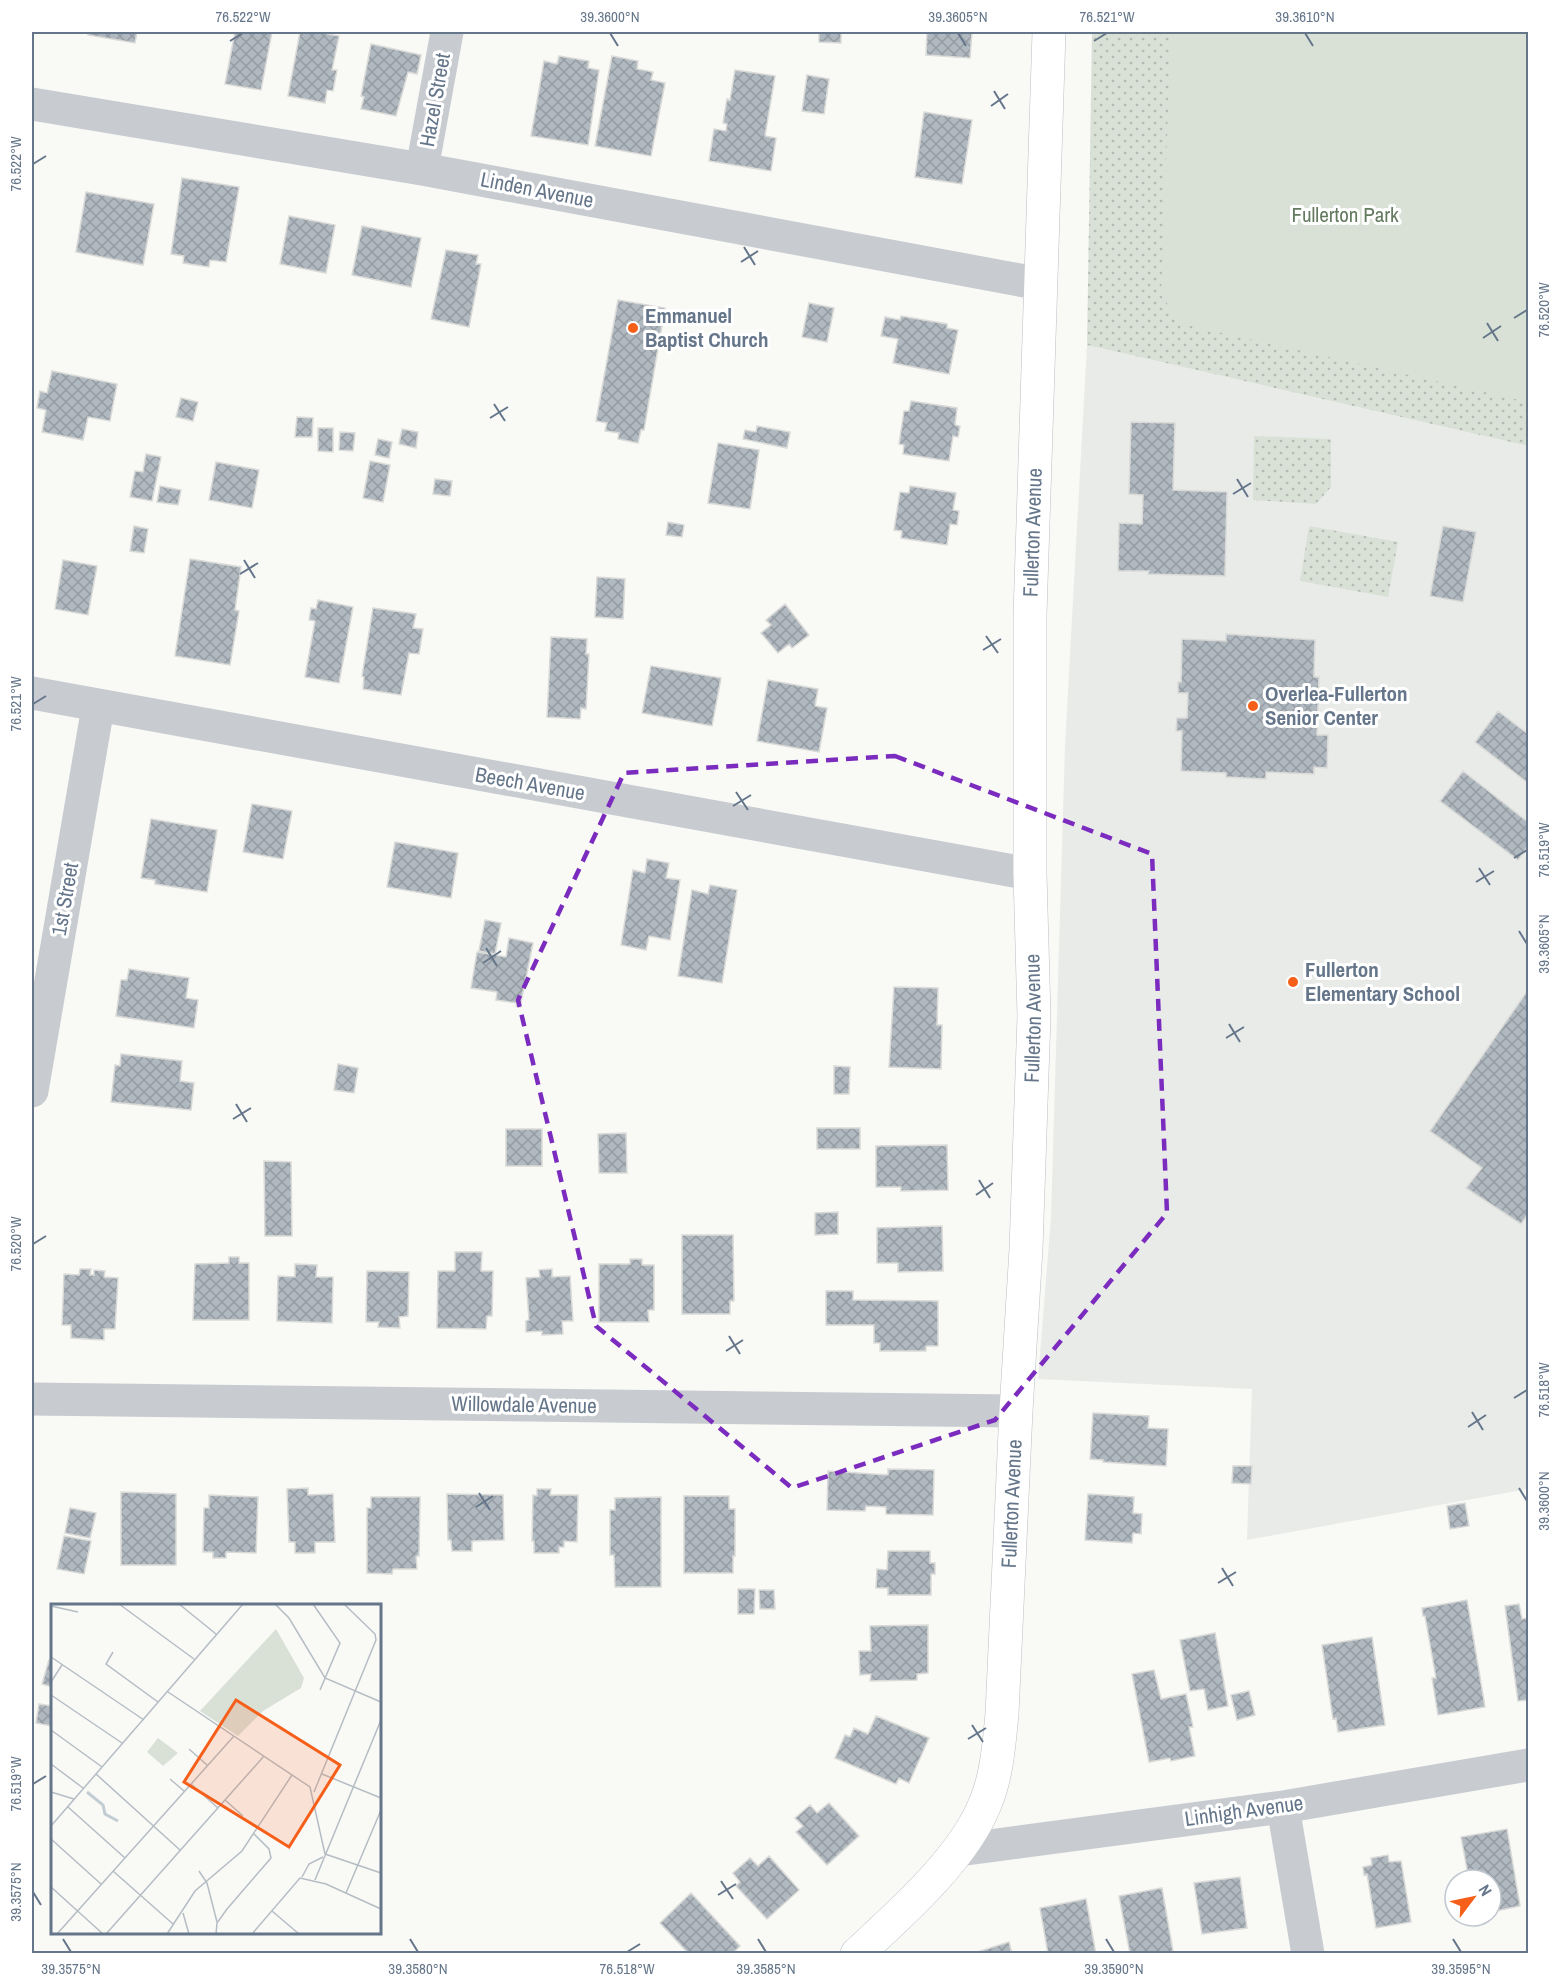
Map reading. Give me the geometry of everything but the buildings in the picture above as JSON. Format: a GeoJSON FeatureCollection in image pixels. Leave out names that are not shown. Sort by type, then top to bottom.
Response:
{"type":"FeatureCollection","features":[{"type":"Feature","properties":{"kind":"street","name":"Hazel Street"},"geometry":{"type":"LineString","coordinates":[[422,169],[447,32]]}},
{"type":"Feature","properties":{"kind":"street","name":"Fullerton Avenue"},"geometry":{"type":"LineString","coordinates":[[857,1953],[897,1917],[959,1850],[985,1804],[998,1758],[1026,1249],[1034,1016],[1030,874],[1030,615],[1049,32]]}},
{"type":"Feature","properties":{"kind":"street","name":"Linden Avenue"},"geometry":{"type":"LineString","coordinates":[[32,107],[422,169],[1041,284]]}},
{"type":"Feature","properties":{"kind":"street","name":"Beech Avenue"},"geometry":{"type":"LineString","coordinates":[[32,693],[98,707],[1030,874]]}},
{"type":"Feature","properties":{"kind":"street","name":"1st Street"},"geometry":{"type":"LineString","coordinates":[[32,1091],[98,707]]}},
{"type":"Feature","properties":{"kind":"street","name":"Willowdale Avenue"},"geometry":{"type":"LineString","coordinates":[[32,1399],[1016,1411]]}},
{"type":"Feature","properties":{"kind":"street","name":"Linhigh Avenue"},"geometry":{"type":"LineString","coordinates":[[959,1850],[1283,1807],[1528,1765]]}},
{"type":"Feature","properties":{"kind":"street"},"geometry":{"type":"LineString","coordinates":[[1283,1807],[1308,1953]]}},
{"type":"Feature","properties":{"kind":"highlighted area"},"geometry":{"type":"Polygon","coordinates":[[[895,756],[1152,854],[1167,1213],[995,1420],[792,1488],[596,1326],[518,1000],[624,773],[895,756]]]}},
{"type":"Feature","properties":{"kind":"shaded area","name":"Fullerton Elementary School"},"geometry":{"type":"Polygon","coordinates":[[[1087,345],[1528,446],[1528,1489],[1247,1540],[1252,1389],[1038,1379],[1051,1218],[1065,746],[1087,345]]]}},
{"type":"Feature","properties":{"kind":"green space","name":"Fullerton Park"},"geometry":{"type":"Polygon","coordinates":[[[1092,32],[1528,32],[1528,446],[1087,345],[1092,32]]]}},
{"type":"Feature","properties":{"kind":"green space","name":"Fullerton Park"},"geometry":{"type":"Polygon","coordinates":[[[1171,32],[1528,32],[1528,402],[1182,324],[1161,295],[1171,32]]]}},
{"type":"Feature","properties":{"kind":"green space"},"geometry":{"type":"Polygon","coordinates":[[[1254,436],[1331,439],[1331,487],[1316,504],[1253,500],[1254,436]]]}},
{"type":"Feature","properties":{"kind":"green space"},"geometry":{"type":"Polygon","coordinates":[[[1309,526],[1398,542],[1388,597],[1300,581],[1309,526]]]}},
{"type":"Feature","properties":{"kind":"place","name":"Emmanuel Baptist Church"},"geometry":{"type":"Point","coordinates":[633,328]}},
{"type":"Feature","properties":{"kind":"place","name":"Overlea-Fullerton Senior Center"},"geometry":{"type":"Point","coordinates":[1253,706]}},
{"type":"Feature","properties":{"kind":"place","name":"Fullerton Elementary School"},"geometry":{"type":"Point","coordinates":[1293,982]}}]}
